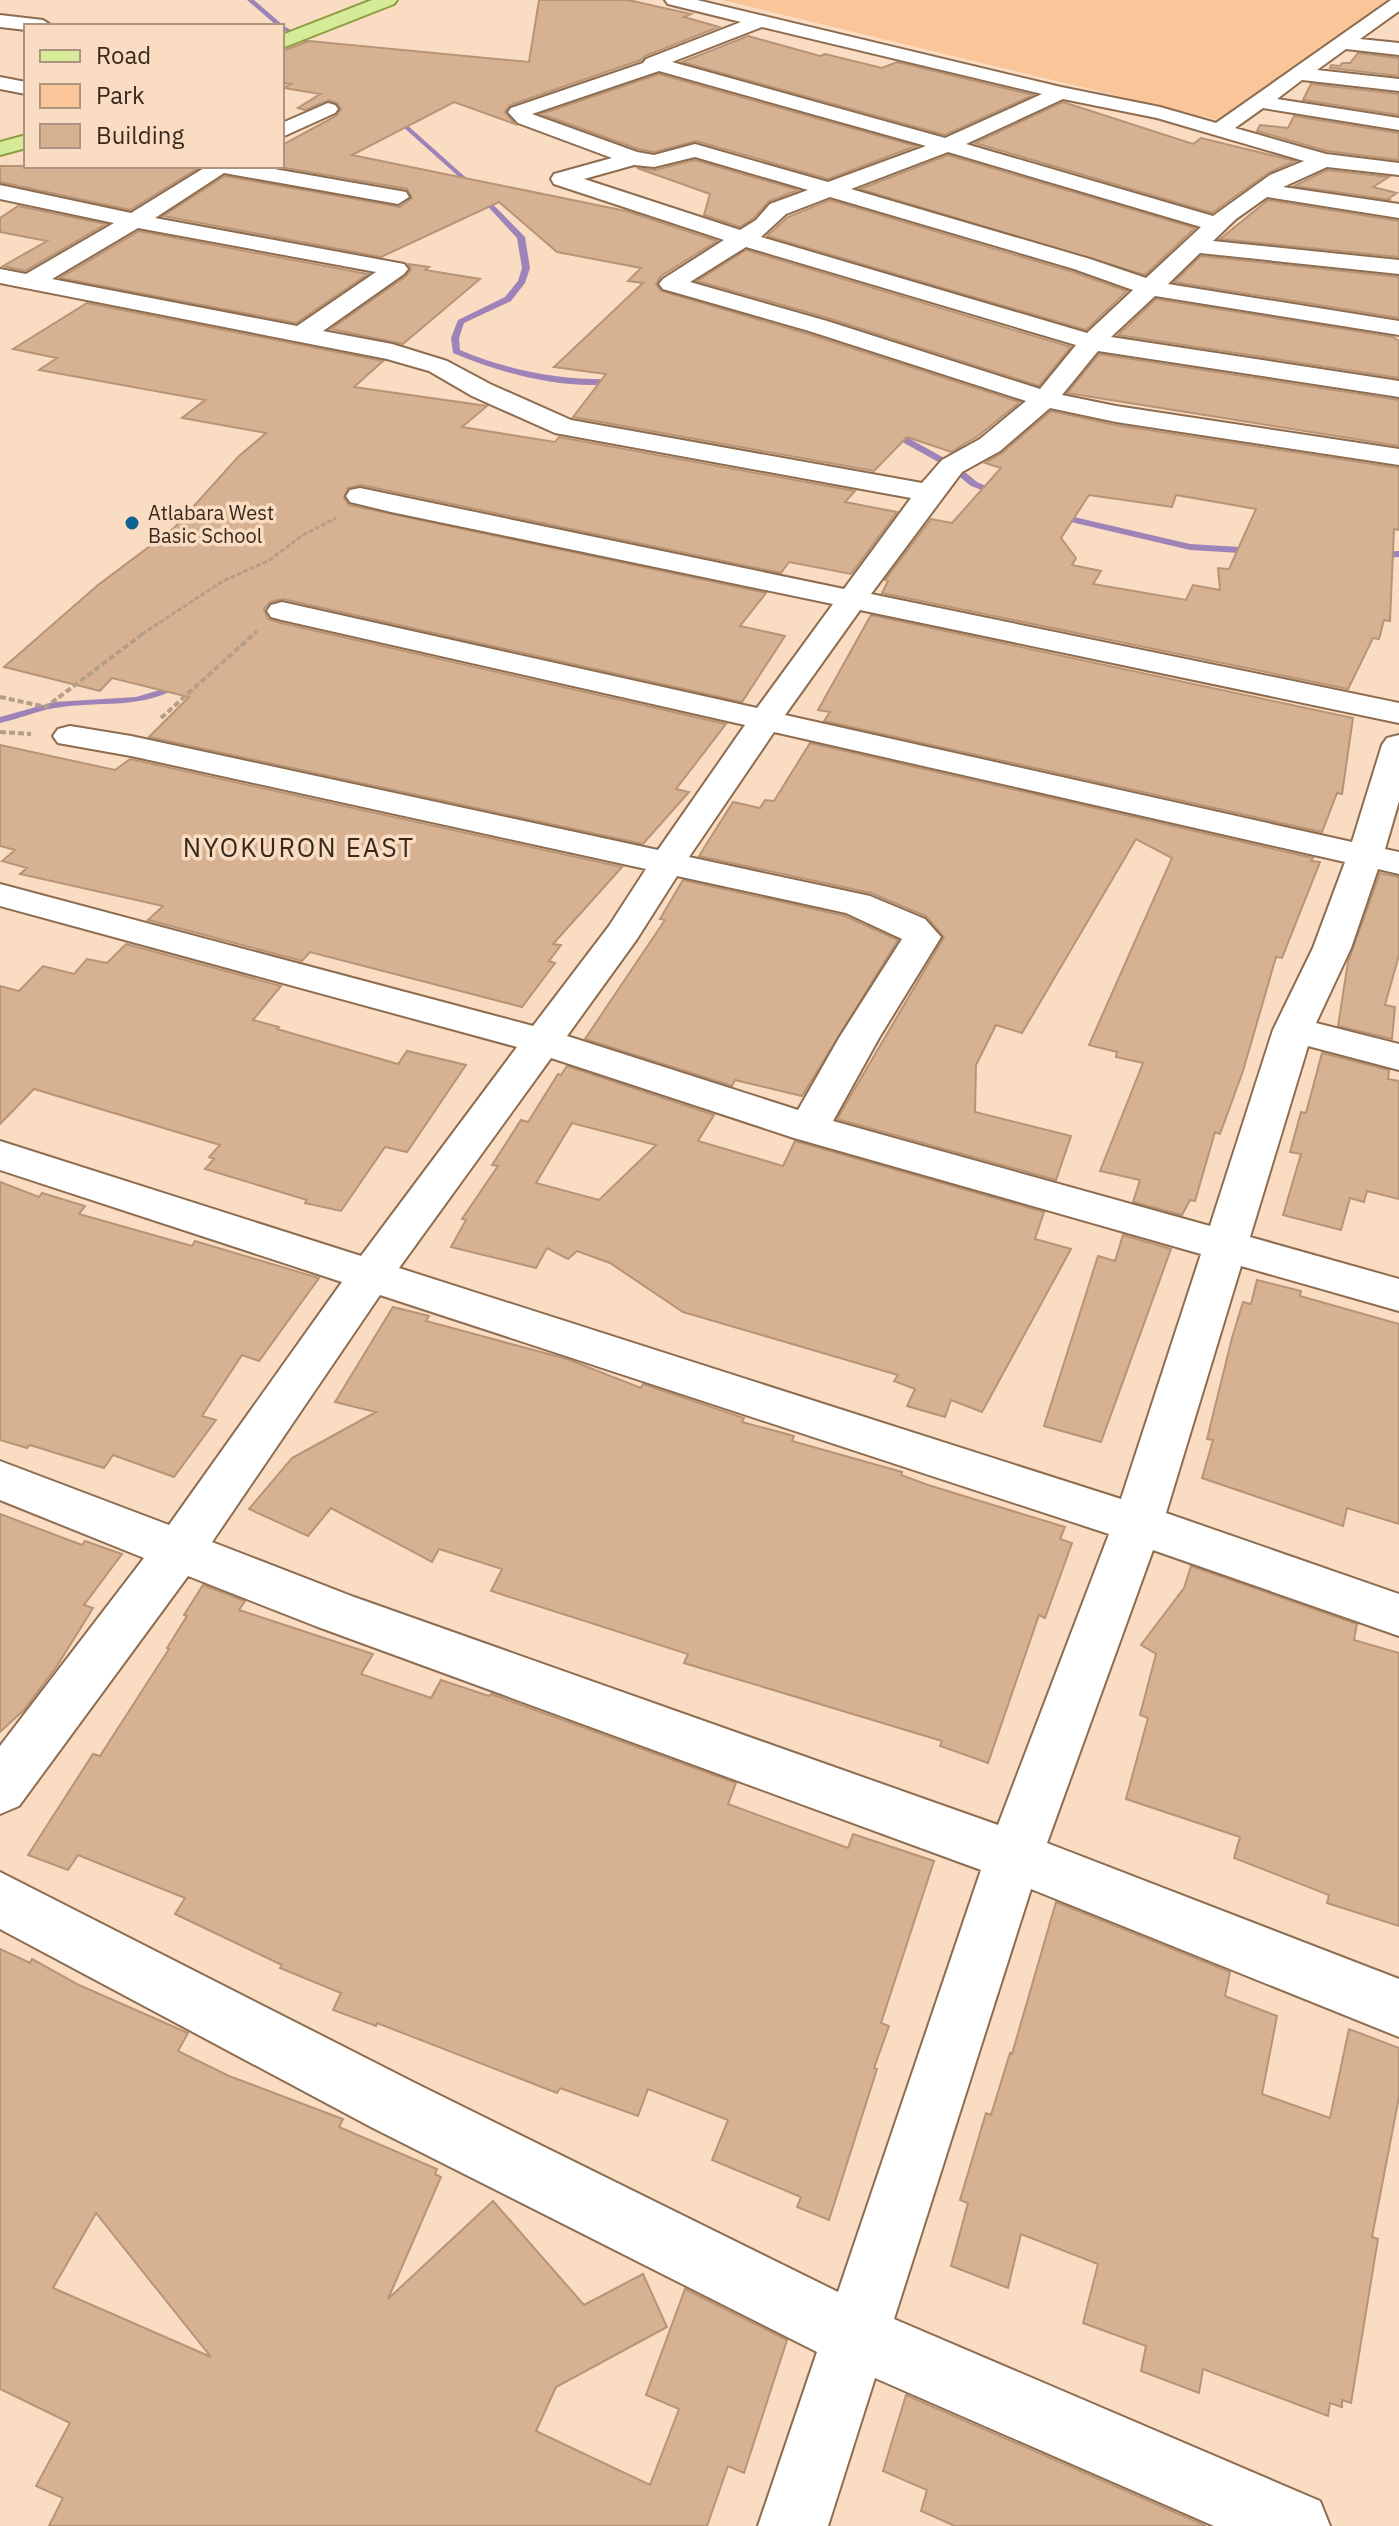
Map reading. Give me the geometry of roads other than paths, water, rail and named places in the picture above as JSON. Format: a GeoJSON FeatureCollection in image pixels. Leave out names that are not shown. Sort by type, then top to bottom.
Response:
{"type":"FeatureCollection","features":[{"type":"Feature","properties":{"kind":"main road"},"geometry":{"type":"LineString","coordinates":[[284,42],[388,0]]}},
{"type":"Feature","properties":{"kind":"main road"},"geometry":{"type":"LineString","coordinates":[[0,149],[24,142]]}},
{"type":"Feature","properties":{"kind":"street"},"geometry":{"type":"LineString","coordinates":[[674,0],[1061,93],[1125,105],[1324,160],[1399,169]]}},
{"type":"Feature","properties":{"kind":"street"},"geometry":{"type":"LineString","coordinates":[[1219,130],[1394,10]]}},
{"type":"Feature","properties":{"kind":"street"},"geometry":{"type":"LineString","coordinates":[[0,21],[26,24]]}},
{"type":"Feature","properties":{"kind":"street"},"geometry":{"type":"LineString","coordinates":[[760,21],[653,63],[945,146],[1206,236],[1399,267]]}},
{"type":"Feature","properties":{"kind":"street"},"geometry":{"type":"LineString","coordinates":[[1344,43],[1399,49]]}},
{"type":"Feature","properties":{"kind":"street"},"geometry":{"type":"LineString","coordinates":[[659,64],[518,112],[525,119],[633,158],[654,161],[695,150],[1150,288],[1399,328]]}},
{"type":"Feature","properties":{"kind":"street"},"geometry":{"type":"LineString","coordinates":[[1299,74],[1399,85]]}},
{"type":"Feature","properties":{"kind":"street"},"geometry":{"type":"LineString","coordinates":[[0,83],[24,88]]}},
{"type":"Feature","properties":{"kind":"street"},"geometry":{"type":"LineString","coordinates":[[1061,93],[945,146],[778,209],[764,225],[671,284],[818,326],[1045,399],[1116,414],[1399,457]]}},
{"type":"Feature","properties":{"kind":"street"},"geometry":{"type":"LineString","coordinates":[[1260,102],[1399,124]]}},
{"type":"Feature","properties":{"kind":"street"},"geometry":{"type":"LineString","coordinates":[[284,130],[328,109]]}},
{"type":"Feature","properties":{"kind":"street"},"geometry":{"type":"LineString","coordinates":[[633,158],[562,179],[741,238],[1092,342],[1399,389]]}},
{"type":"Feature","properties":{"kind":"street"},"geometry":{"type":"LineString","coordinates":[[0,1789],[179,1550],[369,1277],[624,931],[765,720],[929,493],[952,466],[990,445],[1045,399],[1092,342],[1228,214],[1262,190],[1324,160]]}},
{"type":"Feature","properties":{"kind":"street"},"geometry":{"type":"LineString","coordinates":[[29,282],[130,220],[189,189],[215,168]]}},
{"type":"Feature","properties":{"kind":"street"},"geometry":{"type":"LineString","coordinates":[[229,168],[398,197]]}},
{"type":"Feature","properties":{"kind":"street"},"geometry":{"type":"LineString","coordinates":[[1262,190],[1399,211]]}},
{"type":"Feature","properties":{"kind":"street"},"geometry":{"type":"LineString","coordinates":[[0,192],[130,220],[396,269],[301,335]]}},
{"type":"Feature","properties":{"kind":"street"},"geometry":{"type":"LineString","coordinates":[[0,276],[392,352],[438,366],[481,390],[564,427],[929,493]]}},
{"type":"Feature","properties":{"kind":"street"},"geometry":{"type":"LineString","coordinates":[[366,498],[463,520],[605,546],[853,602],[1399,713]]}},
{"type":"Feature","properties":{"kind":"street"},"geometry":{"type":"LineString","coordinates":[[282,611],[1382,860]]}},
{"type":"Feature","properties":{"kind":"street"},"geometry":{"type":"LineString","coordinates":[[70,736],[131,746],[666,865],[857,904],[904,923],[922,937],[859,1038],[809,1128]]}},
{"type":"Feature","properties":{"kind":"street"},"geometry":{"type":"LineString","coordinates":[[793,2526],[1014,1856],[1138,1524],[1293,1030],[1332,948],[1382,860],[1399,745]]}},
{"type":"Feature","properties":{"kind":"street"},"geometry":{"type":"LineString","coordinates":[[0,895],[541,1041],[809,1128],[1399,1295]]}},
{"type":"Feature","properties":{"kind":"street"},"geometry":{"type":"LineString","coordinates":[[1293,1030],[1399,1057]]}},
{"type":"Feature","properties":{"kind":"street"},"geometry":{"type":"LineString","coordinates":[[0,1155],[1138,1524],[1399,1615]]}},
{"type":"Feature","properties":{"kind":"street"},"geometry":{"type":"LineString","coordinates":[[0,1480],[336,1612],[1014,1856],[1399,2008]]}},
{"type":"Feature","properties":{"kind":"street"},"geometry":{"type":"LineString","coordinates":[[0,1899],[393,2105],[854,2335],[1295,2526]]}},
{"type":"Feature","properties":{"kind":"waterway"},"geometry":{"type":"LineString","coordinates":[[250,0],[279,24]]}},
{"type":"Feature","properties":{"kind":"waterway"},"geometry":{"type":"LineString","coordinates":[[284,28],[323,51]]}},
{"type":"Feature","properties":{"kind":"waterway"},"geometry":{"type":"LineString","coordinates":[[394,116],[470,184],[521,237],[526,268],[522,281],[508,299],[461,322],[455,338],[456,351],[535,375],[578,381],[617,381]]}},
{"type":"Feature","properties":{"kind":"waterway"},"geometry":{"type":"LineString","coordinates":[[891,432],[952,466],[974,484],[1000,494]]}},
{"type":"Feature","properties":{"kind":"waterway"},"geometry":{"type":"LineString","coordinates":[[1057,516],[1190,547],[1257,551]]}},
{"type":"Feature","properties":{"kind":"waterway"},"geometry":{"type":"LineString","coordinates":[[1373,555],[1399,554]]}},
{"type":"Feature","properties":{"kind":"waterway"},"geometry":{"type":"LineString","coordinates":[[0,720],[54,705],[136,700],[166,691],[181,682]]}},
{"type":"Feature","properties":{"kind":"place","name":"Atlabara West Basic School"},"geometry":{"type":"Point","coordinates":[132,523]}},
{"type":"Feature","properties":{"kind":"district","name":"NYOKURON EAST"},"geometry":{"type":"Point","coordinates":[299,847]}}]}
